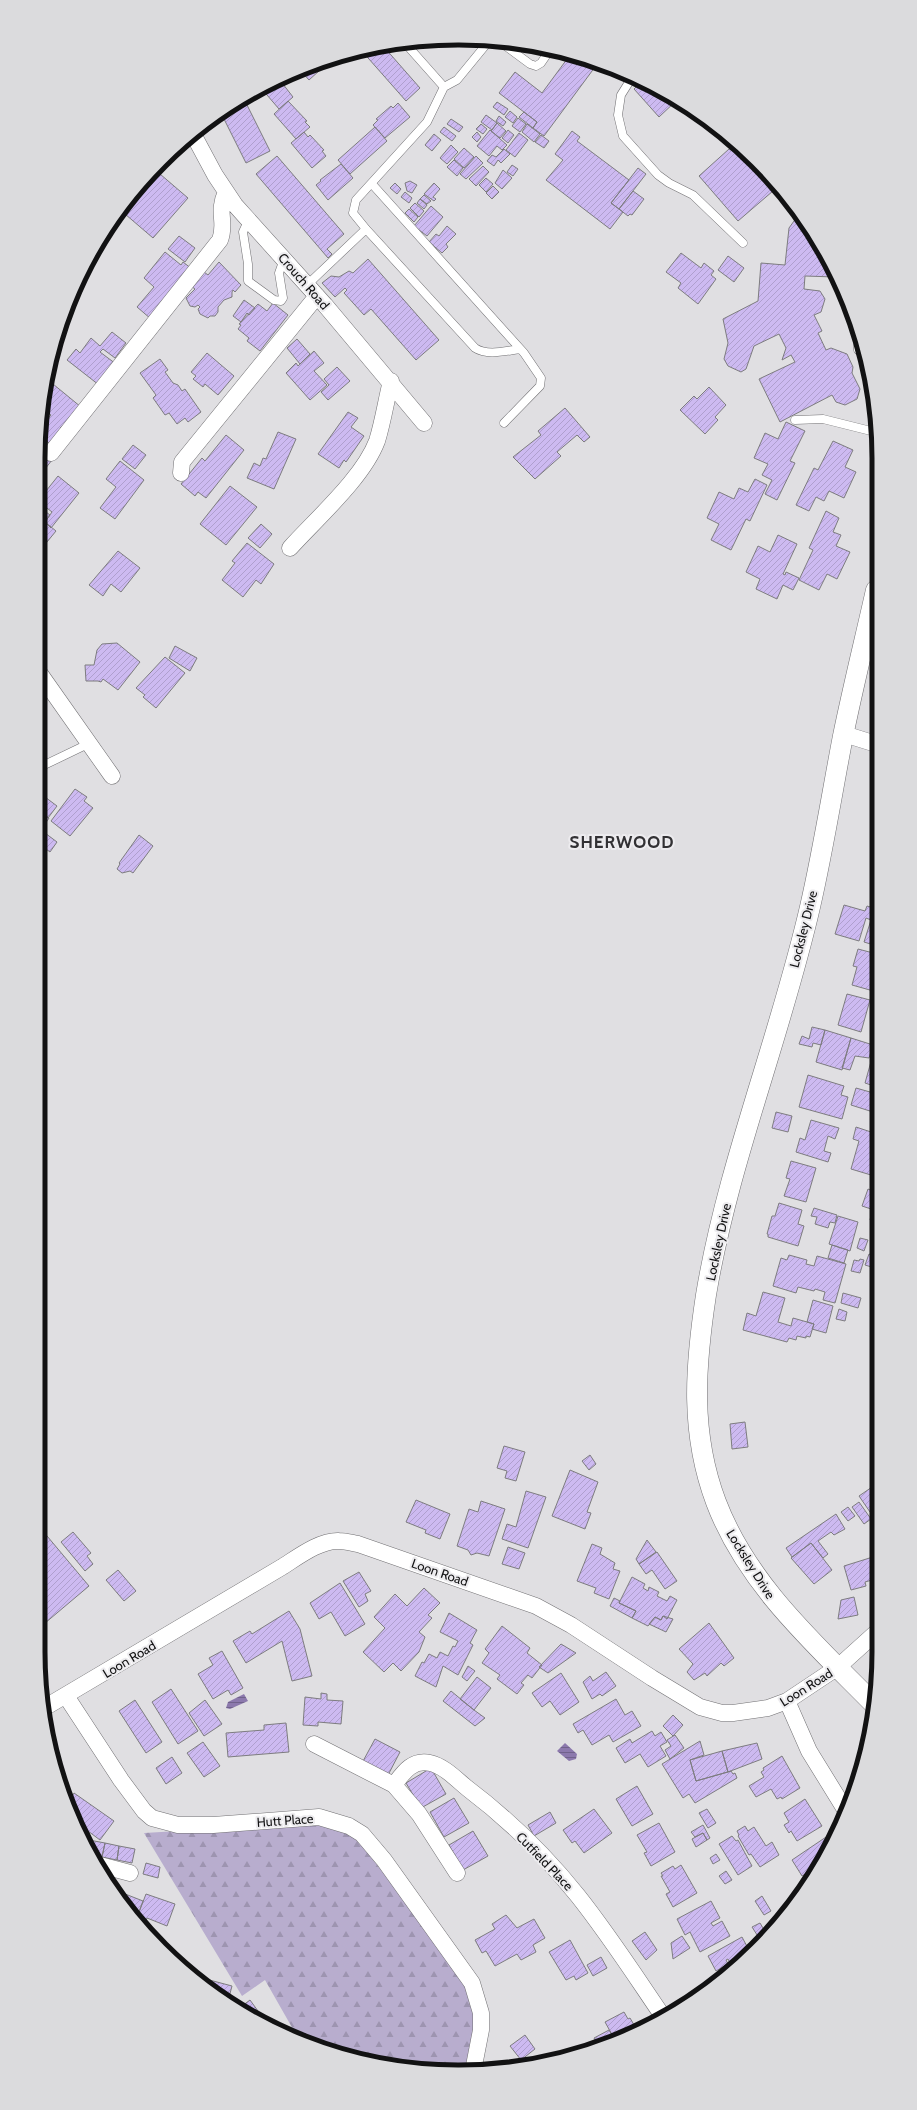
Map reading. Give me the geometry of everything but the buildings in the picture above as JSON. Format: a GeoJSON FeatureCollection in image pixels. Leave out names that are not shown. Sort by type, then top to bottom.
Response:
{"type":"FeatureCollection","features":[{"type":"Feature","properties":{"kind":"street","name":"Crouch Road"},"geometry":{"type":"LineString","coordinates":[[196,139],[226,192],[391,381],[424,423]]}},
{"type":"Feature","properties":{"kind":"street"},"geometry":{"type":"LineString","coordinates":[[51,453],[220,240],[223,233],[220,206],[226,192]]}},
{"type":"Feature","properties":{"kind":"street"},"geometry":{"type":"LineString","coordinates":[[181,473],[182,462],[312,290]]}},
{"type":"Feature","properties":{"kind":"street"},"geometry":{"type":"LineString","coordinates":[[290,548],[348,486],[368,458],[377,441],[391,381]]}},
{"type":"Feature","properties":{"kind":"street","name":"Locksley Drive"},"geometry":{"type":"LineString","coordinates":[[869,1699],[779,1606],[756,1575],[735,1541],[716,1502],[704,1463],[697,1430],[696,1401],[698,1346],[712,1259],[729,1191],[810,908],[844,734],[872,608]]}},
{"type":"Feature","properties":{"kind":"street"},"geometry":{"type":"LineString","coordinates":[[45,681],[112,776]]}},
{"type":"Feature","properties":{"kind":"street"},"geometry":{"type":"LineString","coordinates":[[844,734],[872,743]]}},
{"type":"Feature","properties":{"kind":"street","name":"Loon Road"},"geometry":{"type":"LineString","coordinates":[[49,1705],[317,1547],[328,1542],[339,1541],[358,1544],[536,1606],[571,1625],[652,1678],[700,1707],[722,1713],[768,1708],[787,1701],[838,1667],[872,1636]]}},
{"type":"Feature","properties":{"kind":"street","name":"Hutt Place"},"geometry":{"type":"LineString","coordinates":[[66,1696],[121,1780],[144,1811],[152,1818],[178,1825],[213,1825],[319,1817],[349,1826],[362,1834],[384,1860],[472,1983],[478,1997],[481,2013],[481,2030],[474,2064]]}},
{"type":"Feature","properties":{"kind":"street"},"geometry":{"type":"LineString","coordinates":[[787,1701],[809,1751],[843,1805]]}},
{"type":"Feature","properties":{"kind":"street"},"geometry":{"type":"LineString","coordinates":[[314,1744],[394,1785],[419,1814],[457,1873]]}},
{"type":"Feature","properties":{"kind":"street","name":"Cutfield Place"},"geometry":{"type":"LineString","coordinates":[[394,1785],[404,1770],[414,1764],[429,1763],[441,1767],[479,1797],[548,1861],[578,1896],[660,2012]]}},
{"type":"Feature","properties":{"kind":"street"},"geometry":{"type":"LineString","coordinates":[[106,1867],[130,1873]]}},
{"type":"Feature","properties":{"kind":"lane"},"geometry":{"type":"LineString","coordinates":[[485,46],[457,80],[444,87],[427,122],[356,200],[353,212],[366,229],[475,348],[492,352],[520,349]]}},
{"type":"Feature","properties":{"kind":"lane"},"geometry":{"type":"LineString","coordinates":[[410,48],[444,87]]}},
{"type":"Feature","properties":{"kind":"lane"},"geometry":{"type":"LineString","coordinates":[[509,49],[530,64],[536,66],[541,63],[547,55]]}},
{"type":"Feature","properties":{"kind":"lane"},"geometry":{"type":"LineString","coordinates":[[629,82],[621,95],[618,115],[623,136],[658,175],[669,183],[693,194],[742,243]]}},
{"type":"Feature","properties":{"kind":"lane"},"geometry":{"type":"LineString","coordinates":[[372,184],[520,349],[541,378],[540,386],[504,423]]}},
{"type":"Feature","properties":{"kind":"lane"},"geometry":{"type":"LineString","coordinates":[[249,219],[243,232],[248,264],[248,282],[251,286],[274,300],[281,301],[283,298],[279,273],[284,259]]}},
{"type":"Feature","properties":{"kind":"lane"},"geometry":{"type":"LineString","coordinates":[[312,290],[366,229]]}},
{"type":"Feature","properties":{"kind":"lane"},"geometry":{"type":"LineString","coordinates":[[795,420],[823,419],[871,431]]}},
{"type":"Feature","properties":{"kind":"lane"},"geometry":{"type":"LineString","coordinates":[[45,765],[88,744]]}},
{"type":"Feature","properties":{"kind":"green space"},"geometry":{"type":"Polygon","coordinates":[[[333,1822],[351,1830],[455,1969],[469,1994],[475,2017],[469,2065],[431,2064],[378,2057],[351,2051],[300,2034],[294,2031],[265,1980],[242,1996],[144,1833],[333,1822]]]}},
{"type":"Feature","properties":{"kind":"shaded area"},"geometry":{"type":"Polygon","coordinates":[[[244,1694],[248,1701],[230,1709],[226,1708],[228,1702],[244,1694]]]}},
{"type":"Feature","properties":{"kind":"shaded area"},"geometry":{"type":"Polygon","coordinates":[[[565,1743],[577,1754],[576,1759],[569,1761],[557,1751],[565,1743]]]}},
{"type":"Feature","properties":{"kind":"district","name":"SHERWOOD"},"geometry":{"type":"Point","coordinates":[622,842]}}]}
